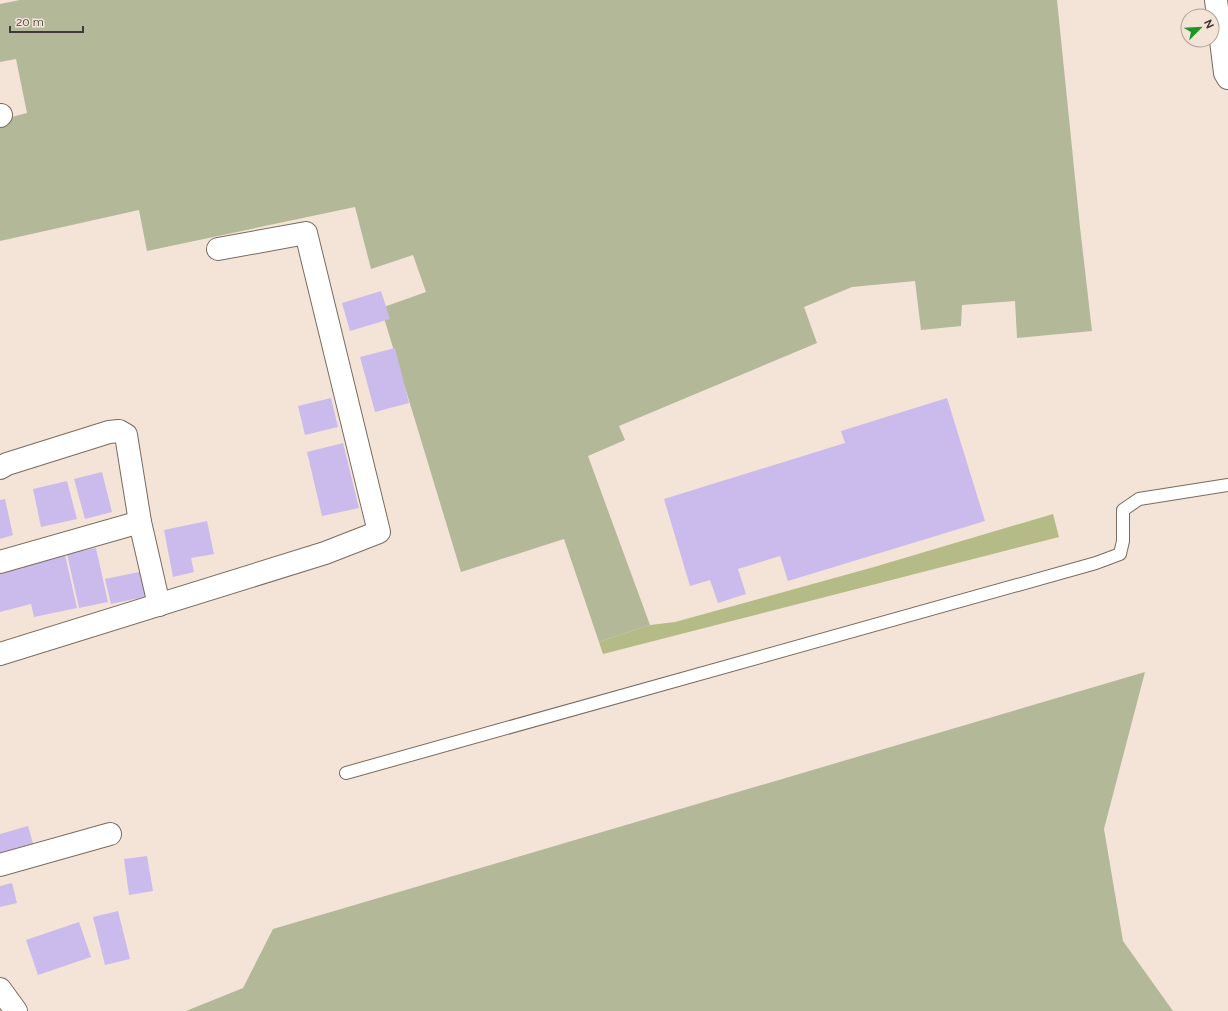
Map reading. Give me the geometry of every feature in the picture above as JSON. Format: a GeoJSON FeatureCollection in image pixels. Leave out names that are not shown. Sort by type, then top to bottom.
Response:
{"type":"FeatureCollection","features":[{"type":"Feature","properties":{"kind":"main road"},"geometry":{"type":"LineString","coordinates":[[1216,0],[1225,73],[1228,78]]}},
{"type":"Feature","properties":{"kind":"main road"},"geometry":{"type":"LineString","coordinates":[[0,654],[326,553],[379,532],[306,233],[218,249]]}},
{"type":"Feature","properties":{"kind":"main road"},"geometry":{"type":"LineString","coordinates":[[0,468],[7,464],[109,432],[119,431],[126,435],[140,522],[159,605]]}},
{"type":"Feature","properties":{"kind":"main road"},"geometry":{"type":"LineString","coordinates":[[0,562],[140,522]]}},
{"type":"Feature","properties":{"kind":"main road"},"geometry":{"type":"LineString","coordinates":[[0,865],[110,834]]}},
{"type":"Feature","properties":{"kind":"main road"},"geometry":{"type":"LineString","coordinates":[[0,989],[16,1011]]}},
{"type":"Feature","properties":{"kind":"lane"},"geometry":{"type":"LineString","coordinates":[[346,773],[1096,563],[1120,554],[1123,541],[1123,510],[1139,499],[1228,485]]}},
{"type":"Feature","properties":{"kind":"green space"},"geometry":{"type":"Polygon","coordinates":[[[20,0],[1057,0],[1092,331],[1017,338],[1015,301],[962,305],[961,326],[921,330],[915,281],[852,287],[804,307],[817,343],[619,426],[625,440],[588,456],[650,625],[599,642],[564,539],[461,572],[381,308],[426,292],[413,255],[371,269],[355,207],[147,251],[139,210],[0,241],[0,120],[27,113],[16,59],[0,62],[0,4],[20,0]]]}},
{"type":"Feature","properties":{"kind":"green space"},"geometry":{"type":"Polygon","coordinates":[[[1053,514],[1059,537],[603,654],[599,642],[650,625],[675,622],[874,567],[1053,514]]]}},
{"type":"Feature","properties":{"kind":"green space"},"geometry":{"type":"Polygon","coordinates":[[[1145,672],[1104,829],[1123,941],[1173,1011],[186,1011],[243,988],[273,929],[1145,672]]]}},
{"type":"Feature","properties":{"kind":"building"},"geometry":{"type":"Polygon","coordinates":[[[381,291],[390,319],[350,331],[342,303],[381,291]]]}},
{"type":"Feature","properties":{"kind":"building"},"geometry":{"type":"Polygon","coordinates":[[[395,348],[409,403],[375,412],[360,357],[395,348]]]}},
{"type":"Feature","properties":{"kind":"building"},"geometry":{"type":"Polygon","coordinates":[[[331,398],[338,427],[305,435],[298,406],[331,398]]]}},
{"type":"Feature","properties":{"kind":"building"},"geometry":{"type":"Polygon","coordinates":[[[947,398],[985,521],[788,581],[780,556],[738,569],[746,594],[718,603],[710,580],[690,586],[664,499],[845,443],[841,431],[947,398]]]}},
{"type":"Feature","properties":{"kind":"building"},"geometry":{"type":"Polygon","coordinates":[[[343,443],[359,508],[322,516],[307,452],[343,443]]]}},
{"type":"Feature","properties":{"kind":"building"},"geometry":{"type":"Polygon","coordinates":[[[102,472],[112,512],[85,519],[74,479],[102,472]]]}},
{"type":"Feature","properties":{"kind":"building"},"geometry":{"type":"Polygon","coordinates":[[[67,481],[77,519],[41,527],[33,489],[67,481]]]}},
{"type":"Feature","properties":{"kind":"building"},"geometry":{"type":"Polygon","coordinates":[[[5,499],[13,535],[0,539],[0,500],[5,499]]]}},
{"type":"Feature","properties":{"kind":"building"},"geometry":{"type":"Polygon","coordinates":[[[207,521],[214,554],[191,558],[194,572],[173,577],[164,530],[207,521]]]}},
{"type":"Feature","properties":{"kind":"building"},"geometry":{"type":"Polygon","coordinates":[[[96,548],[108,602],[79,608],[67,554],[96,548]]]}},
{"type":"Feature","properties":{"kind":"building"},"geometry":{"type":"Polygon","coordinates":[[[64,550],[77,608],[34,617],[31,604],[0,612],[0,564],[20,559],[23,572],[21,560],[64,550]]]}},
{"type":"Feature","properties":{"kind":"building"},"geometry":{"type":"Polygon","coordinates":[[[144,571],[149,596],[111,604],[105,579],[144,571]]]}},
{"type":"Feature","properties":{"kind":"building"},"geometry":{"type":"Polygon","coordinates":[[[28,826],[34,847],[0,856],[0,834],[28,826]]]}},
{"type":"Feature","properties":{"kind":"building"},"geometry":{"type":"Polygon","coordinates":[[[147,856],[153,891],[129,895],[124,859],[147,856]]]}},
{"type":"Feature","properties":{"kind":"building"},"geometry":{"type":"Polygon","coordinates":[[[12,883],[17,903],[0,907],[0,886],[12,883]]]}},
{"type":"Feature","properties":{"kind":"building"},"geometry":{"type":"Polygon","coordinates":[[[118,911],[130,959],[105,965],[93,917],[118,911]]]}},
{"type":"Feature","properties":{"kind":"building"},"geometry":{"type":"Polygon","coordinates":[[[79,922],[91,957],[38,975],[26,940],[79,922]]]}}]}
